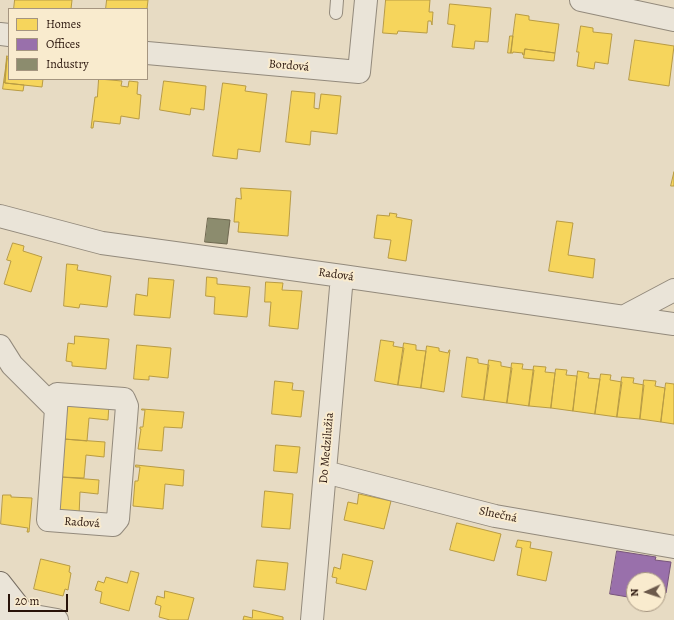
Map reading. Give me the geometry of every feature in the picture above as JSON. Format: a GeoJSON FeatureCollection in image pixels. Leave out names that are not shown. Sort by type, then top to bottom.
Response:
{"type":"FeatureCollection","features":[{"type":"Feature","properties":{"kind":"street","name":"Bordová"},"geometry":{"type":"LineString","coordinates":[[148,53],[359,72],[366,0]]}},
{"type":"Feature","properties":{"kind":"street"},"geometry":{"type":"LineString","coordinates":[[581,0],[674,20]]}},
{"type":"Feature","properties":{"kind":"street","name":"Radová"},"geometry":{"type":"LineString","coordinates":[[0,216],[102,244],[342,276],[674,324]]}},
{"type":"Feature","properties":{"kind":"street","name":"Do Medzilužia"},"geometry":{"type":"LineString","coordinates":[[312,620],[342,276]]}},
{"type":"Feature","properties":{"kind":"street"},"geometry":{"type":"LineString","coordinates":[[625,316],[671,294]]}},
{"type":"Feature","properties":{"kind":"street"},"geometry":{"type":"LineString","coordinates":[[0,346],[12,365],[56,409]]}},
{"type":"Feature","properties":{"kind":"street","name":"Radová"},"geometry":{"type":"LineString","coordinates":[[57,394],[124,399],[128,406],[118,518],[113,525],[48,520],[56,409],[57,394]]}},
{"type":"Feature","properties":{"kind":"street","name":"Slnečná"},"geometry":{"type":"LineString","coordinates":[[325,472],[495,516],[674,547]]}},
{"type":"Feature","properties":{"kind":"street"},"geometry":{"type":"LineString","coordinates":[[0,582],[26,617]]}},
{"type":"Feature","properties":{"kind":"street"},"geometry":{"type":"LineString","coordinates":[[0,610],[26,617],[57,620]]}},
{"type":"Feature","properties":{"kind":"lane"},"geometry":{"type":"LineString","coordinates":[[336,13],[337,0]]}},
{"type":"Feature","properties":{"kind":"building: Homes"},"geometry":{"type":"Polygon","coordinates":[[[15,0],[72,0],[71,8],[14,8],[15,0]]]}},
{"type":"Feature","properties":{"kind":"building: Homes"},"geometry":{"type":"Polygon","coordinates":[[[107,0],[148,0],[147,8],[106,8],[107,0]]]}},
{"type":"Feature","properties":{"kind":"building: Homes"},"geometry":{"type":"Polygon","coordinates":[[[386,0],[430,0],[429,12],[433,12],[432,25],[431,21],[428,21],[427,33],[398,31],[397,34],[383,33],[386,0]]]}},
{"type":"Feature","properties":{"kind":"building: Homes"},"geometry":{"type":"Polygon","coordinates":[[[450,4],[491,8],[488,42],[475,41],[474,49],[452,47],[455,25],[448,24],[450,4]]]}},
{"type":"Feature","properties":{"kind":"building: Homes"},"geometry":{"type":"Polygon","coordinates":[[[516,14],[529,16],[529,20],[559,24],[555,53],[525,49],[524,55],[522,54],[523,53],[511,53],[516,14]]]}},
{"type":"Feature","properties":{"kind":"building: Homes"},"geometry":{"type":"Polygon","coordinates":[[[581,26],[593,28],[593,32],[612,34],[608,64],[595,62],[594,69],[577,66],[579,52],[577,52],[581,26]]]}},
{"type":"Feature","properties":{"kind":"building: Homes"},"geometry":{"type":"Polygon","coordinates":[[[510,36],[513,36],[511,53],[508,53],[510,36]]]}},
{"type":"Feature","properties":{"kind":"building: Homes"},"geometry":{"type":"Polygon","coordinates":[[[635,40],[674,46],[669,86],[629,80],[635,40]]]}},
{"type":"Feature","properties":{"kind":"building: Homes"},"geometry":{"type":"Polygon","coordinates":[[[525,49],[555,53],[554,61],[524,58],[525,49]]]}},
{"type":"Feature","properties":{"kind":"building: Homes"},"geometry":{"type":"Polygon","coordinates":[[[7,56],[8,80],[43,80],[42,87],[5,83],[7,56]]]}},
{"type":"Feature","properties":{"kind":"building: Homes"},"geometry":{"type":"Polygon","coordinates":[[[7,58],[5,83],[24,85],[23,91],[3,89],[7,58]]]}},
{"type":"Feature","properties":{"kind":"building: Homes"},"geometry":{"type":"Polygon","coordinates":[[[99,80],[122,81],[121,86],[128,87],[129,81],[138,82],[137,94],[141,95],[139,119],[121,116],[120,124],[94,121],[93,128],[91,128],[95,97],[97,97],[99,80]]]}},
{"type":"Feature","properties":{"kind":"building: Homes"},"geometry":{"type":"Polygon","coordinates":[[[164,81],[206,86],[204,110],[191,108],[190,115],[160,110],[164,81]]]}},
{"type":"Feature","properties":{"kind":"building: Homes"},"geometry":{"type":"Polygon","coordinates":[[[223,83],[246,86],[245,91],[267,94],[260,152],[238,149],[237,159],[213,156],[223,83]]]}},
{"type":"Feature","properties":{"kind":"building: Homes"},"geometry":{"type":"Polygon","coordinates":[[[292,91],[315,93],[314,108],[319,109],[321,94],[341,96],[337,134],[311,131],[310,145],[286,142],[292,91]]]}},
{"type":"Feature","properties":{"kind":"building: Homes"},"geometry":{"type":"Polygon","coordinates":[[[674,172],[674,186],[671,186],[674,172]]]}},
{"type":"Feature","properties":{"kind":"building: Homes"},"geometry":{"type":"Polygon","coordinates":[[[241,188],[291,191],[288,236],[238,232],[239,222],[234,222],[236,198],[241,199],[241,188]]]}},
{"type":"Feature","properties":{"kind":"building: Homes"},"geometry":{"type":"Polygon","coordinates":[[[390,213],[397,214],[396,217],[412,220],[406,261],[388,258],[391,240],[374,238],[377,215],[389,216],[390,213]]]}},
{"type":"Feature","properties":{"kind":"building: Homes"},"geometry":{"type":"Polygon","coordinates":[[[557,221],[573,223],[568,255],[595,259],[593,278],[549,271],[557,221]]]}},
{"type":"Feature","properties":{"kind":"building: Homes"},"geometry":{"type":"Polygon","coordinates":[[[13,243],[24,246],[23,251],[42,257],[31,292],[4,284],[11,261],[7,260],[13,243]]]}},
{"type":"Feature","properties":{"kind":"building: Homes"},"geometry":{"type":"Polygon","coordinates":[[[67,264],[78,265],[77,270],[111,276],[107,307],[80,304],[79,308],[64,306],[67,264]]]}},
{"type":"Feature","properties":{"kind":"building: Homes"},"geometry":{"type":"Polygon","coordinates":[[[207,277],[217,278],[217,284],[250,287],[247,317],[214,314],[215,297],[206,296],[207,277]]]}},
{"type":"Feature","properties":{"kind":"building: Homes"},"geometry":{"type":"Polygon","coordinates":[[[149,278],[174,280],[170,318],[134,315],[136,294],[147,296],[149,278]]]}},
{"type":"Feature","properties":{"kind":"building: Homes"},"geometry":{"type":"Polygon","coordinates":[[[266,282],[283,283],[282,290],[302,291],[298,329],[269,326],[271,302],[265,302],[266,282]]]}},
{"type":"Feature","properties":{"kind":"building: Homes"},"geometry":{"type":"Polygon","coordinates":[[[75,336],[109,339],[106,369],[72,366],[72,362],[66,361],[68,343],[74,344],[75,336]]]}},
{"type":"Feature","properties":{"kind":"building: Homes"},"geometry":{"type":"Polygon","coordinates":[[[381,340],[394,342],[393,346],[404,348],[398,385],[375,381],[381,340]]]}},
{"type":"Feature","properties":{"kind":"building: Homes"},"geometry":{"type":"Polygon","coordinates":[[[404,343],[416,345],[416,350],[426,351],[421,388],[398,385],[404,343]]]}},
{"type":"Feature","properties":{"kind":"building: Homes"},"geometry":{"type":"Polygon","coordinates":[[[137,345],[171,348],[168,378],[149,376],[149,380],[134,379],[137,345]]]}},
{"type":"Feature","properties":{"kind":"building: Homes"},"geometry":{"type":"Polygon","coordinates":[[[427,346],[439,348],[439,351],[448,353],[450,350],[444,392],[421,388],[427,346]]]}},
{"type":"Feature","properties":{"kind":"building: Homes"},"geometry":{"type":"Polygon","coordinates":[[[467,357],[478,359],[478,363],[489,365],[484,400],[462,397],[467,357]]]}},
{"type":"Feature","properties":{"kind":"building: Homes"},"geometry":{"type":"Polygon","coordinates":[[[489,360],[501,362],[501,366],[512,368],[507,403],[484,400],[489,360]]]}},
{"type":"Feature","properties":{"kind":"building: Homes"},"geometry":{"type":"Polygon","coordinates":[[[512,363],[523,364],[522,369],[534,370],[529,406],[507,403],[512,363]]]}},
{"type":"Feature","properties":{"kind":"building: Homes"},"geometry":{"type":"Polygon","coordinates":[[[534,366],[546,367],[545,372],[555,373],[551,408],[529,406],[534,366]]]}},
{"type":"Feature","properties":{"kind":"building: Homes"},"geometry":{"type":"Polygon","coordinates":[[[556,369],[567,370],[566,375],[577,376],[573,411],[551,408],[556,369]]]}},
{"type":"Feature","properties":{"kind":"building: Homes"},"geometry":{"type":"Polygon","coordinates":[[[578,371],[589,373],[588,378],[600,379],[595,414],[573,411],[578,371]]]}},
{"type":"Feature","properties":{"kind":"building: Homes"},"geometry":{"type":"Polygon","coordinates":[[[601,374],[611,375],[610,380],[622,382],[617,417],[595,414],[601,374]]]}},
{"type":"Feature","properties":{"kind":"building: Homes"},"geometry":{"type":"Polygon","coordinates":[[[622,377],[634,378],[633,383],[644,385],[640,419],[617,417],[622,377]]]}},
{"type":"Feature","properties":{"kind":"building: Homes"},"geometry":{"type":"Polygon","coordinates":[[[644,380],[656,381],[655,386],[665,388],[661,422],[640,419],[644,380]]]}},
{"type":"Feature","properties":{"kind":"building: Homes"},"geometry":{"type":"Polygon","coordinates":[[[275,381],[293,383],[292,390],[304,391],[301,417],[272,414],[275,381]]]}},
{"type":"Feature","properties":{"kind":"building: Homes"},"geometry":{"type":"Polygon","coordinates":[[[666,383],[674,384],[674,424],[661,422],[666,383]]]}},
{"type":"Feature","properties":{"kind":"building: Homes"},"geometry":{"type":"Polygon","coordinates":[[[67,401],[109,404],[108,420],[89,418],[87,441],[64,439],[67,401]]]}},
{"type":"Feature","properties":{"kind":"building: Homes"},"geometry":{"type":"Polygon","coordinates":[[[142,409],[184,412],[182,428],[164,427],[162,451],[138,449],[140,427],[143,427],[145,410],[142,409]]]}},
{"type":"Feature","properties":{"kind":"building: Homes"},"geometry":{"type":"Polygon","coordinates":[[[64,439],[105,442],[104,457],[86,455],[84,478],[61,477],[64,439]]]}},
{"type":"Feature","properties":{"kind":"building: Homes"},"geometry":{"type":"Polygon","coordinates":[[[276,445],[300,447],[297,473],[274,471],[276,445]]]}},
{"type":"Feature","properties":{"kind":"building: Homes"},"geometry":{"type":"Polygon","coordinates":[[[136,465],[184,470],[183,486],[165,484],[163,509],[133,506],[135,481],[138,481],[140,467],[136,467],[136,465]]]}},
{"type":"Feature","properties":{"kind":"building: Homes"},"geometry":{"type":"Polygon","coordinates":[[[61,477],[99,480],[98,494],[80,492],[79,516],[58,514],[61,477]]]}},
{"type":"Feature","properties":{"kind":"building: Homes"},"geometry":{"type":"Polygon","coordinates":[[[265,491],[293,494],[290,529],[262,527],[265,491]]]}},
{"type":"Feature","properties":{"kind":"building: Homes"},"geometry":{"type":"Polygon","coordinates":[[[359,494],[391,501],[384,529],[344,520],[348,502],[357,504],[359,494]]]}},
{"type":"Feature","properties":{"kind":"building: Homes"},"geometry":{"type":"Polygon","coordinates":[[[3,495],[32,498],[29,532],[27,532],[28,528],[1,524],[3,495]]]}},
{"type":"Feature","properties":{"kind":"building: Homes"},"geometry":{"type":"Polygon","coordinates":[[[457,523],[501,534],[494,561],[450,550],[457,523]]]}},
{"type":"Feature","properties":{"kind":"building: Homes"},"geometry":{"type":"Polygon","coordinates":[[[518,540],[531,542],[530,548],[552,552],[546,581],[517,575],[522,548],[516,547],[518,540]]]}},
{"type":"Feature","properties":{"kind":"building: Homes"},"geometry":{"type":"Polygon","coordinates":[[[343,554],[373,561],[366,590],[336,583],[337,578],[332,577],[334,567],[340,569],[343,554]]]}},
{"type":"Feature","properties":{"kind":"building: Homes"},"geometry":{"type":"Polygon","coordinates":[[[41,559],[70,566],[69,572],[71,573],[68,590],[65,589],[63,596],[34,589],[41,559]]]}},
{"type":"Feature","properties":{"kind":"building: Homes"},"geometry":{"type":"Polygon","coordinates":[[[257,560],[288,563],[285,590],[254,587],[257,560]]]}},
{"type":"Feature","properties":{"kind":"building: Homes"},"geometry":{"type":"Polygon","coordinates":[[[131,571],[139,573],[129,611],[100,603],[102,592],[95,590],[98,581],[104,583],[106,577],[127,583],[131,571]]]}},
{"type":"Feature","properties":{"kind":"building: Homes"},"geometry":{"type":"Polygon","coordinates":[[[165,591],[194,598],[188,620],[170,620],[159,617],[161,606],[155,604],[157,596],[164,598],[165,591]]]}},
{"type":"Feature","properties":{"kind":"building: Homes"},"geometry":{"type":"Polygon","coordinates":[[[253,610],[283,617],[283,620],[243,620],[244,616],[252,618],[253,610]]]}},
{"type":"Feature","properties":{"kind":"building: Offices"},"geometry":{"type":"Polygon","coordinates":[[[617,551],[656,557],[655,560],[671,562],[666,593],[666,572],[626,572],[626,597],[610,594],[617,551]]]}},
{"type":"Feature","properties":{"kind":"building: Industry"},"geometry":{"type":"Polygon","coordinates":[[[208,218],[230,220],[227,244],[205,242],[208,218]]]}}]}
